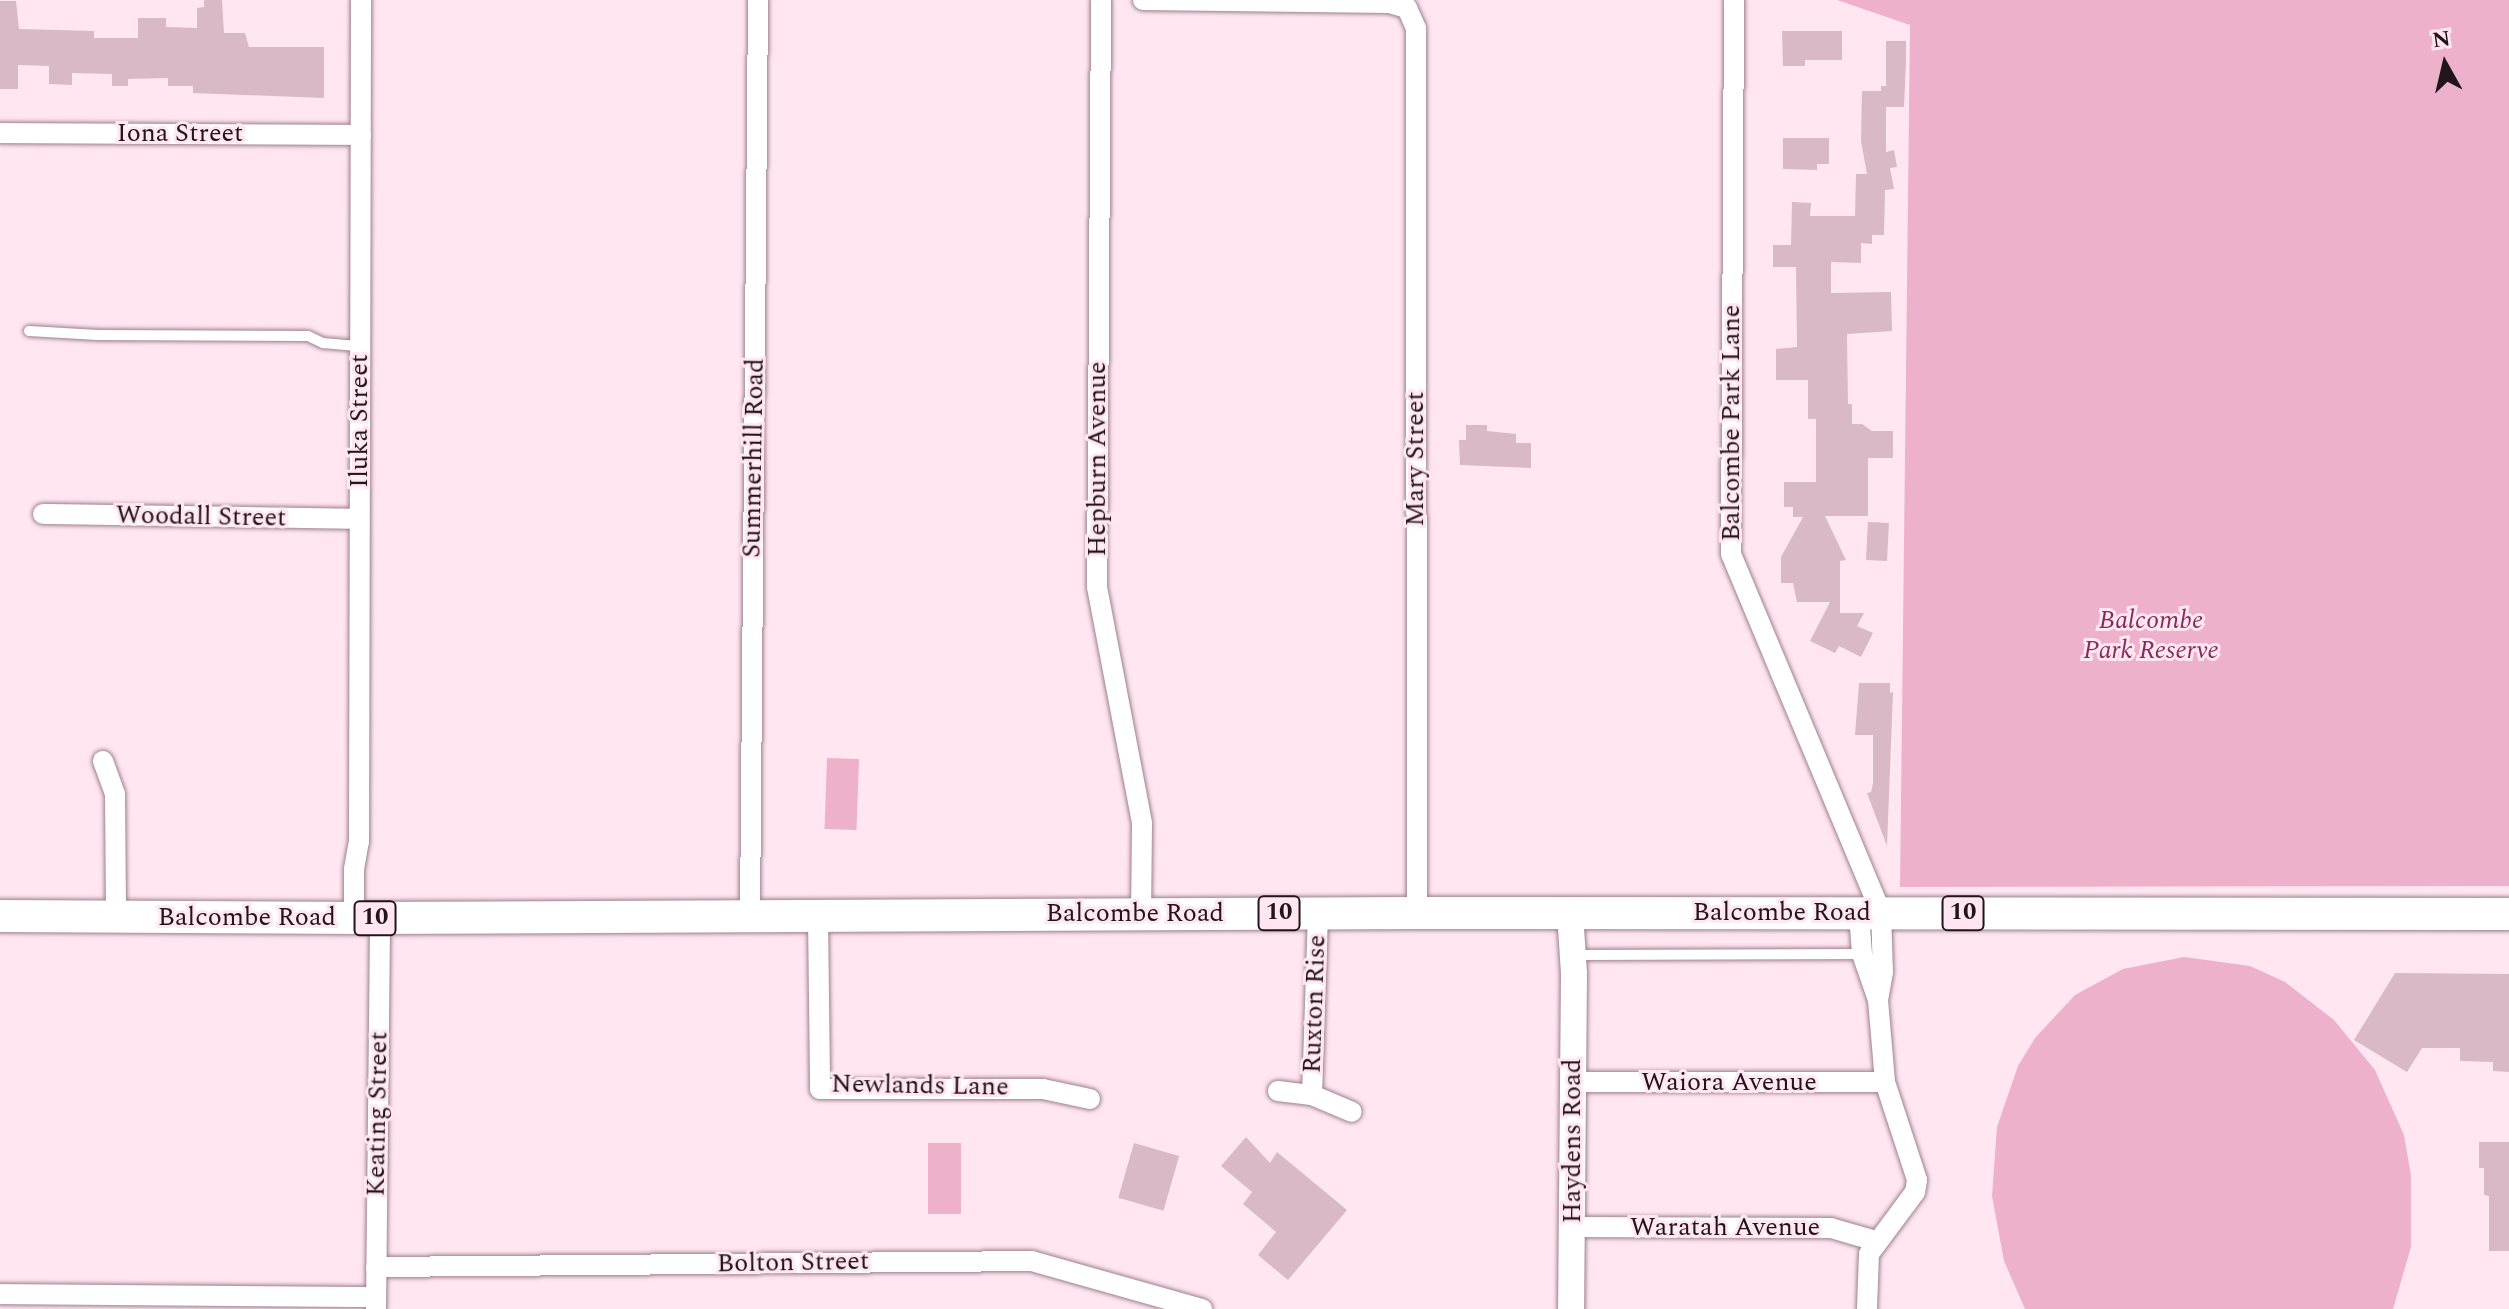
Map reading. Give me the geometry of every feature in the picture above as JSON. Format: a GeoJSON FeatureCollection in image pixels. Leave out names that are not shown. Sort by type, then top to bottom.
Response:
{"type":"FeatureCollection","features":[{"type":"Feature","properties":{"kind":"main road","name":"Balcombe Road"},"geometry":{"type":"LineString","coordinates":[[0,916],[2509,914]]}},
{"type":"Feature","properties":{"kind":"street","name":"Iluka Street"},"geometry":{"type":"LineString","coordinates":[[361,0],[359,842],[365,868],[366,918]]}},
{"type":"Feature","properties":{"kind":"street","name":"Summerhill Road"},"geometry":{"type":"LineString","coordinates":[[750,916],[758,0]]}},
{"type":"Feature","properties":{"kind":"street","name":"Hepburn Avenue"},"geometry":{"type":"LineString","coordinates":[[1101,0],[1097,587],[1142,824],[1141,914]]}},
{"type":"Feature","properties":{"kind":"street"},"geometry":{"type":"LineString","coordinates":[[1143,0],[1411,4]]}},
{"type":"Feature","properties":{"kind":"street","name":"Balcombe Park Lane"},"geometry":{"type":"LineString","coordinates":[[1734,0],[1731,554],[1870,913]]}},
{"type":"Feature","properties":{"kind":"street","name":"Mary Street"},"geometry":{"type":"LineString","coordinates":[[1411,4],[1416,28],[1417,913]]}},
{"type":"Feature","properties":{"kind":"street","name":"Iona Street"},"geometry":{"type":"LineString","coordinates":[[0,133],[361,135]]}},
{"type":"Feature","properties":{"kind":"street","name":"Woodall Street"},"geometry":{"type":"LineString","coordinates":[[43,514],[359,519]]}},
{"type":"Feature","properties":{"kind":"street"},"geometry":{"type":"LineString","coordinates":[[103,761],[115,794],[116,917]]}},
{"type":"Feature","properties":{"kind":"street","name":"Ruxton Rise"},"geometry":{"type":"LineString","coordinates":[[1312,1095],[1318,913]]}},
{"type":"Feature","properties":{"kind":"street","name":"Haydens Road"},"geometry":{"type":"LineString","coordinates":[[1571,1309],[1578,913]]}},
{"type":"Feature","properties":{"kind":"street"},"geometry":{"type":"LineString","coordinates":[[1867,1309],[1867,1265],[1876,1241],[1910,1199],[1917,1180],[1885,1082],[1878,1000],[1862,954],[1870,913]]}},
{"type":"Feature","properties":{"kind":"street"},"geometry":{"type":"LineString","coordinates":[[1870,913],[1883,972],[1878,1000]]}},
{"type":"Feature","properties":{"kind":"street","name":"Newlands Lane"},"geometry":{"type":"LineString","coordinates":[[818,916],[820,1089],[1043,1089],[1090,1099]]}},
{"type":"Feature","properties":{"kind":"street","name":"Keating Street"},"geometry":{"type":"LineString","coordinates":[[366,918],[376,1303]]}},
{"type":"Feature","properties":{"kind":"street","name":"Waiora Avenue"},"geometry":{"type":"LineString","coordinates":[[1573,1082],[1885,1082]]}},
{"type":"Feature","properties":{"kind":"street","name":"Ruxton Rise"},"geometry":{"type":"LineString","coordinates":[[1278,1091],[1312,1095],[1352,1112]]}},
{"type":"Feature","properties":{"kind":"street","name":"Waratah Avenue"},"geometry":{"type":"LineString","coordinates":[[1572,1227],[1831,1228],[1876,1241]]}},
{"type":"Feature","properties":{"kind":"street","name":"Bolton Street"},"geometry":{"type":"LineString","coordinates":[[376,1267],[1032,1261],[1202,1309]]}},
{"type":"Feature","properties":{"kind":"street"},"geometry":{"type":"LineString","coordinates":[[0,1294],[376,1303]]}},
{"type":"Feature","properties":{"kind":"lane"},"geometry":{"type":"LineString","coordinates":[[29,331],[98,335],[308,336],[323,343],[360,346]]}},
{"type":"Feature","properties":{"kind":"lane"},"geometry":{"type":"LineString","coordinates":[[1579,964],[1862,954]]}},
{"type":"Feature","properties":{"kind":"green space","name":"Balcombe Park Reserve"},"geometry":{"type":"Polygon","coordinates":[[[1837,0],[2509,0],[2509,886],[1900,887],[1910,25],[1837,0]]]}},
{"type":"Feature","properties":{"kind":"green space"},"geometry":{"type":"Polygon","coordinates":[[[827,758],[859,759],[857,830],[825,829],[827,758]]]}},
{"type":"Feature","properties":{"kind":"green space"},"geometry":{"type":"Polygon","coordinates":[[[2184,957],[2250,966],[2285,982],[2334,1020],[2375,1070],[2404,1135],[2411,1176],[2411,1247],[2393,1309],[2025,1309],[2004,1261],[1992,1196],[1997,1127],[2018,1066],[2035,1038],[2075,995],[2123,969],[2184,957]]]}},
{"type":"Feature","properties":{"kind":"green space"},"geometry":{"type":"Polygon","coordinates":[[[928,1143],[961,1143],[961,1214],[928,1214],[928,1143]]]}},
{"type":"Feature","properties":{"kind":"building"},"geometry":{"type":"Polygon","coordinates":[[[204,0],[222,0],[224,33],[245,33],[249,47],[324,47],[324,98],[193,93],[193,86],[168,86],[168,78],[128,79],[128,86],[112,86],[112,74],[72,73],[72,85],[49,84],[49,66],[18,65],[18,89],[0,89],[0,1],[16,1],[19,29],[94,31],[94,38],[138,38],[138,18],[166,18],[166,27],[197,28],[197,8],[204,7],[204,0]]]}},
{"type":"Feature","properties":{"kind":"building"},"geometry":{"type":"Polygon","coordinates":[[[1782,31],[1842,31],[1842,60],[1805,60],[1805,66],[1783,66],[1782,31]]]}},
{"type":"Feature","properties":{"kind":"building"},"geometry":{"type":"Polygon","coordinates":[[[1886,41],[1906,41],[1906,61],[1904,107],[1886,107],[1886,152],[1894,150],[1897,167],[1890,168],[1894,189],[1885,190],[1884,235],[1872,235],[1872,244],[1861,243],[1861,263],[1831,262],[1831,293],[1891,292],[1892,331],[1847,334],[1848,404],[1852,404],[1852,424],[1862,424],[1872,431],[1893,431],[1893,458],[1868,458],[1868,516],[1825,516],[1846,560],[1840,561],[1840,613],[1864,613],[1857,626],[1873,633],[1861,657],[1839,646],[1835,653],[1810,641],[1830,602],[1797,602],[1793,583],[1781,583],[1781,557],[1803,517],[1793,517],[1793,507],[1784,507],[1784,482],[1816,482],[1816,419],[1808,419],[1808,380],[1776,380],[1776,349],[1797,347],[1796,267],[1773,267],[1773,245],[1791,245],[1792,202],[1811,203],[1810,216],[1855,216],[1856,174],[1867,174],[1861,141],[1862,91],[1881,91],[1881,86],[1886,86],[1886,41]]]}},
{"type":"Feature","properties":{"kind":"building"},"geometry":{"type":"Polygon","coordinates":[[[1783,138],[1829,138],[1829,164],[1817,164],[1817,170],[1783,169],[1783,138]]]}},
{"type":"Feature","properties":{"kind":"building"},"geometry":{"type":"Polygon","coordinates":[[[1466,425],[1487,425],[1487,431],[1516,434],[1516,443],[1531,443],[1531,468],[1460,465],[1459,440],[1466,440],[1466,425]]]}},
{"type":"Feature","properties":{"kind":"building"},"geometry":{"type":"Polygon","coordinates":[[[1868,522],[1889,523],[1887,561],[1866,560],[1868,522]]]}},
{"type":"Feature","properties":{"kind":"building"},"geometry":{"type":"Polygon","coordinates":[[[1859,683],[1890,683],[1890,693],[1893,692],[1887,846],[1867,793],[1871,792],[1873,783],[1873,735],[1855,735],[1859,683]]]}},
{"type":"Feature","properties":{"kind":"building"},"geometry":{"type":"Polygon","coordinates":[[[2395,973],[2509,974],[2509,1072],[2493,1071],[2493,1062],[2460,1061],[2460,1048],[2422,1048],[2407,1072],[2354,1040],[2395,973]]]}},
{"type":"Feature","properties":{"kind":"building"},"geometry":{"type":"Polygon","coordinates":[[[1246,1137],[1270,1163],[1277,1152],[1347,1210],[1288,1280],[1258,1255],[1276,1232],[1243,1204],[1252,1192],[1221,1166],[1246,1137]]]}},
{"type":"Feature","properties":{"kind":"building"},"geometry":{"type":"Polygon","coordinates":[[[2479,1142],[2509,1142],[2509,1251],[2489,1251],[2489,1196],[2484,1195],[2484,1168],[2479,1168],[2479,1142]]]}},
{"type":"Feature","properties":{"kind":"building"},"geometry":{"type":"Polygon","coordinates":[[[1134,1143],[1179,1156],[1163,1211],[1118,1198],[1134,1143]]]}}]}
